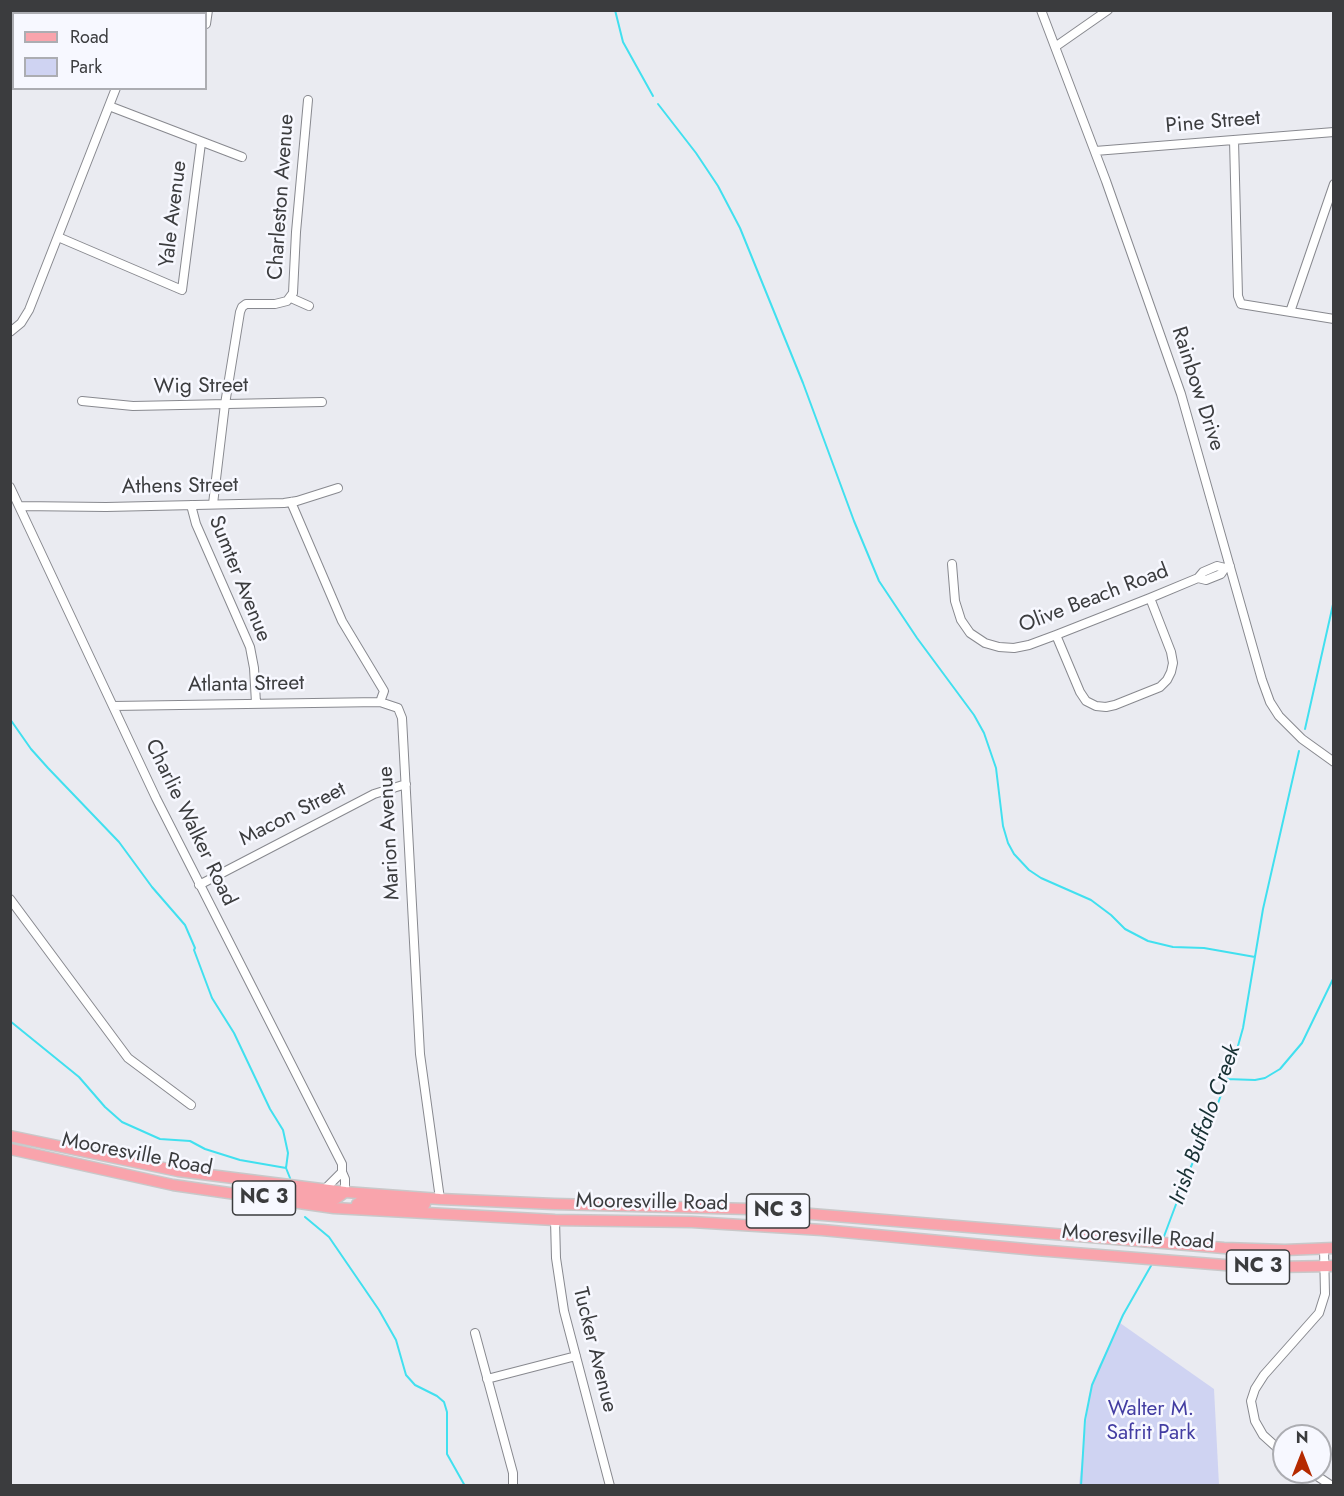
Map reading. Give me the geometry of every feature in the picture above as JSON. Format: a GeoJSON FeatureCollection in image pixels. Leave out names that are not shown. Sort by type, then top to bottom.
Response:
{"type":"FeatureCollection","features":[{"type":"Feature","properties":{"kind":"main road","name":"Mooresville Road"},"geometry":{"type":"LineString","coordinates":[[10,1136],[178,1171],[345,1192],[440,1199],[720,1207],[1192,1245],[1251,1249],[1329,1249]]}},
{"type":"Feature","properties":{"kind":"main road"},"geometry":{"type":"LineString","coordinates":[[10,1143],[32,1146],[46,1144]]}},
{"type":"Feature","properties":{"kind":"main road","name":"Mooresville Road"},"geometry":{"type":"LineString","coordinates":[[10,1149],[173,1185],[356,1209],[555,1220],[692,1222],[1184,1261],[1273,1267],[1329,1266]]}},
{"type":"Feature","properties":{"kind":"main road"},"geometry":{"type":"LineString","coordinates":[[247,1195],[256,1191],[329,1199],[337,1198],[345,1192]]}},
{"type":"Feature","properties":{"kind":"main road"},"geometry":{"type":"LineString","coordinates":[[356,1209],[360,1202],[442,1204],[458,1199]]}},
{"type":"Feature","properties":{"kind":"main road"},"geometry":{"type":"LineString","coordinates":[[801,1229],[803,1213]]}},
{"type":"Feature","properties":{"kind":"street","name":"Rainbow Drive"},"geometry":{"type":"LineString","coordinates":[[1041,10],[1095,151],[1181,394],[1227,567],[1270,702],[1279,716],[1297,735],[1334,762]]}},
{"type":"Feature","properties":{"kind":"street"},"geometry":{"type":"LineString","coordinates":[[1055,47],[1108,10]]}},
{"type":"Feature","properties":{"kind":"street"},"geometry":{"type":"LineString","coordinates":[[10,332],[21,323],[30,310],[115,90]]}},
{"type":"Feature","properties":{"kind":"street","name":"Charleston Avenue"},"geometry":{"type":"LineString","coordinates":[[213,504],[225,405],[242,307],[246,304],[275,304],[291,298],[295,279],[296,232],[308,100]]}},
{"type":"Feature","properties":{"kind":"street"},"geometry":{"type":"LineString","coordinates":[[109,106],[242,158]]}},
{"type":"Feature","properties":{"kind":"street","name":"Pine Street"},"geometry":{"type":"LineString","coordinates":[[1095,151],[1334,132]]}},
{"type":"Feature","properties":{"kind":"street"},"geometry":{"type":"LineString","coordinates":[[1234,140],[1238,296],[1241,303],[1334,319]]}},
{"type":"Feature","properties":{"kind":"street","name":"Yale Avenue"},"geometry":{"type":"LineString","coordinates":[[58,237],[182,290],[201,143]]}},
{"type":"Feature","properties":{"kind":"street"},"geometry":{"type":"LineString","coordinates":[[1290,312],[1334,184]]}},
{"type":"Feature","properties":{"kind":"street"},"geometry":{"type":"LineString","coordinates":[[291,298],[309,306]]}},
{"type":"Feature","properties":{"kind":"street","name":"Wig Street"},"geometry":{"type":"LineString","coordinates":[[82,401],[133,406],[322,402]]}},
{"type":"Feature","properties":{"kind":"street","name":"Charlie Walker Road"},"geometry":{"type":"LineString","coordinates":[[10,487],[199,885],[342,1164],[345,1192]]}},
{"type":"Feature","properties":{"kind":"street","name":"Athens Street"},"geometry":{"type":"LineString","coordinates":[[19,506],[291,502],[338,488]]}},
{"type":"Feature","properties":{"kind":"street"},"geometry":{"type":"LineString","coordinates":[[291,502],[342,621],[384,691],[380,702]]}},
{"type":"Feature","properties":{"kind":"street","name":"Sumter Avenue"},"geometry":{"type":"LineString","coordinates":[[190,505],[196,524],[250,647],[256,703]]}},
{"type":"Feature","properties":{"kind":"street","name":"Olive Beach Road"},"geometry":{"type":"LineString","coordinates":[[952,564],[955,601],[961,620],[970,633],[985,643],[1014,648],[1056,635],[1198,578],[1206,580],[1221,574],[1227,567]]}},
{"type":"Feature","properties":{"kind":"street"},"geometry":{"type":"LineString","coordinates":[[1056,635],[1086,701],[1096,706],[1115,705],[1160,687],[1172,672],[1171,652],[1150,598]]}},
{"type":"Feature","properties":{"kind":"street","name":"Atlanta Street"},"geometry":{"type":"LineString","coordinates":[[113,706],[380,702]]}},
{"type":"Feature","properties":{"kind":"street","name":"Marion Avenue"},"geometry":{"type":"LineString","coordinates":[[380,702],[398,708],[401,712],[420,1054],[440,1199]]}},
{"type":"Feature","properties":{"kind":"street","name":"Macon Street"},"geometry":{"type":"LineString","coordinates":[[199,885],[374,794],[406,784]]}},
{"type":"Feature","properties":{"kind":"street"},"geometry":{"type":"LineString","coordinates":[[10,898],[128,1058],[191,1105]]}},
{"type":"Feature","properties":{"kind":"street"},"geometry":{"type":"LineString","coordinates":[[325,1189],[342,1172]]}},
{"type":"Feature","properties":{"kind":"street","name":"Tucker Avenue"},"geometry":{"type":"LineString","coordinates":[[555,1220],[556,1258],[562,1299],[609,1485]]}},
{"type":"Feature","properties":{"kind":"street"},"geometry":{"type":"LineString","coordinates":[[1272,1444],[1259,1428],[1253,1415],[1251,1401],[1264,1375],[1319,1313],[1325,1294],[1329,1249]]}},
{"type":"Feature","properties":{"kind":"street"},"geometry":{"type":"LineString","coordinates":[[475,1333],[513,1473],[513,1485]]}},
{"type":"Feature","properties":{"kind":"street"},"geometry":{"type":"LineString","coordinates":[[487,1379],[576,1356]]}},
{"type":"Feature","properties":{"kind":"green space","name":"Walter M. Safrit Park"},"geometry":{"type":"Polygon","coordinates":[[[1120,1323],[1214,1389],[1219,1485],[1079,1485],[1089,1395],[1098,1368],[1120,1323]]]}},
{"type":"Feature","properties":{"kind":"waterway"},"geometry":{"type":"LineString","coordinates":[[615,10],[623,42],[653,96]]}},
{"type":"Feature","properties":{"kind":"waterway"},"geometry":{"type":"LineString","coordinates":[[658,104],[718,186],[740,228],[803,383],[854,521],[879,581],[917,638],[974,715],[984,733],[996,768],[1003,826],[1014,854],[1029,870],[1041,878],[1091,900],[1125,929],[1148,941],[1173,947],[1204,948],[1255,957]]}},
{"type":"Feature","properties":{"kind":"waterway","name":"Irish Buffalo Creek"},"geometry":{"type":"LineString","coordinates":[[1305,729],[1334,600]]}},
{"type":"Feature","properties":{"kind":"waterway"},"geometry":{"type":"LineString","coordinates":[[10,719],[31,749],[119,842],[152,887],[185,925],[212,998],[234,1033],[270,1109],[283,1130],[288,1153],[286,1168],[290,1178]]}},
{"type":"Feature","properties":{"kind":"waterway","name":"Irish Buffalo Creek"},"geometry":{"type":"LineString","coordinates":[[1163,1239],[1217,1106],[1243,1028],[1263,909],[1299,751]]}},
{"type":"Feature","properties":{"kind":"waterway"},"geometry":{"type":"LineString","coordinates":[[1226,1079],[1255,1080],[1265,1078],[1280,1069],[1302,1043],[1334,977]]}},
{"type":"Feature","properties":{"kind":"waterway"},"geometry":{"type":"LineString","coordinates":[[10,1021],[79,1077],[105,1107],[122,1122],[160,1139],[190,1141],[205,1149],[240,1160],[286,1168]]}},
{"type":"Feature","properties":{"kind":"waterway"},"geometry":{"type":"LineString","coordinates":[[305,1217],[329,1237],[379,1310],[396,1340],[406,1375],[415,1385],[444,1402],[447,1412],[447,1454],[465,1486]]}},
{"type":"Feature","properties":{"kind":"waterway","name":"Irish Buffalo Creek"},"geometry":{"type":"LineString","coordinates":[[1081,1486],[1085,1420],[1092,1385],[1123,1315],[1152,1264]]}}]}
